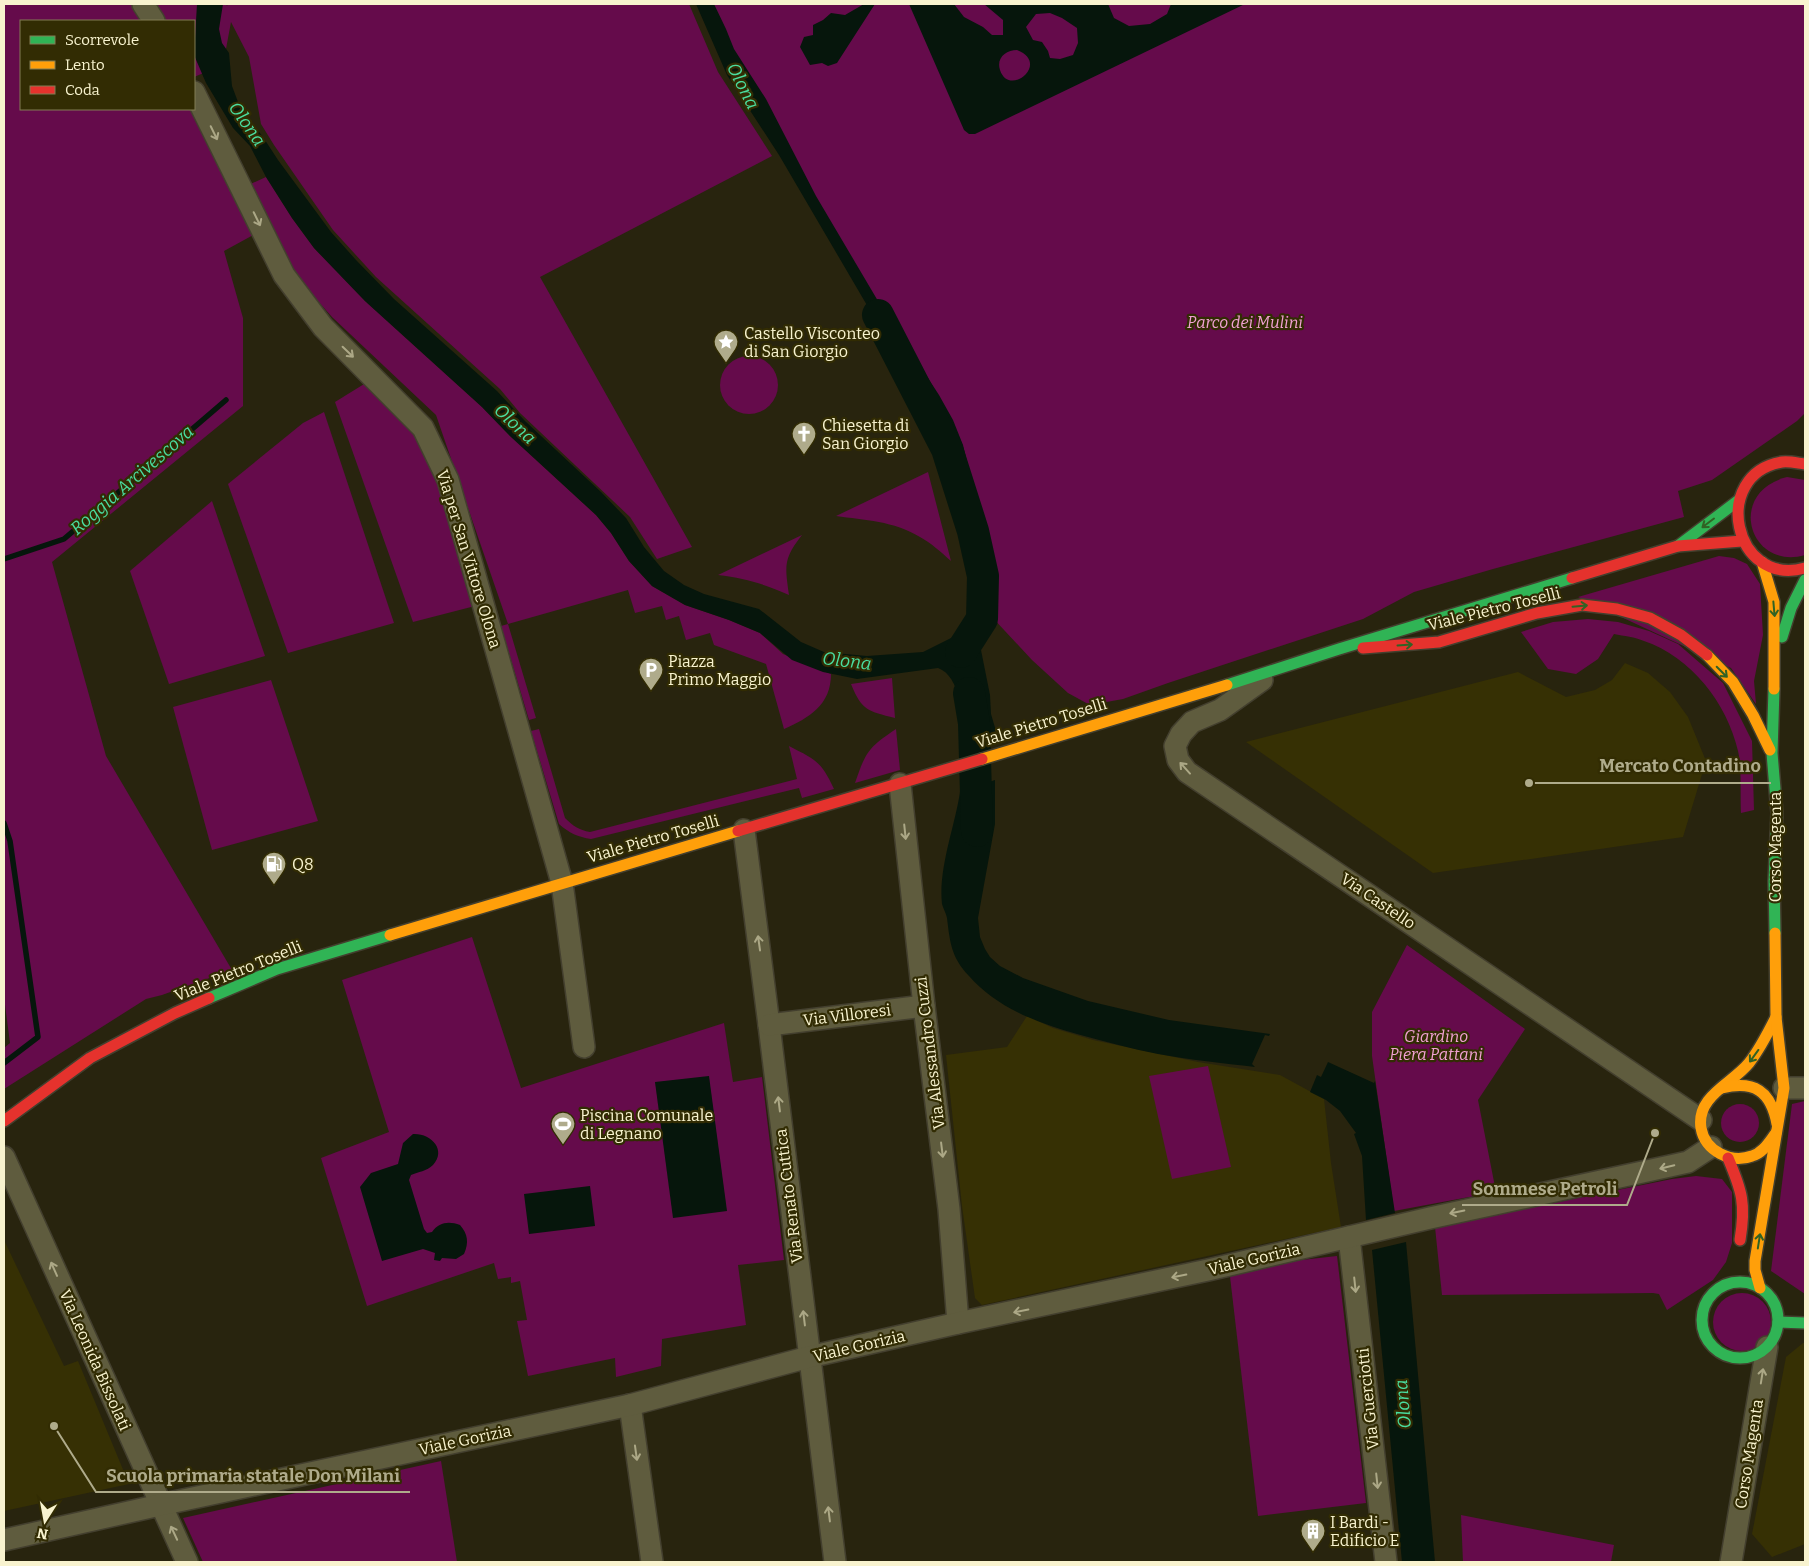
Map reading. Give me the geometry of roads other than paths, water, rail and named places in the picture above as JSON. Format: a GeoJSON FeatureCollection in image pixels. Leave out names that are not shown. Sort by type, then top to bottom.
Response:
{"type":"FeatureCollection","features":[{"type":"Feature","properties":{"kind":"main road"},"geometry":{"type":"LineString","coordinates":[[1800,460],[1779,463],[1766,468],[1754,476],[1745,487],[1739,500],[1736,514],[1742,541],[1751,553],[1762,562],[1774,568],[1788,570],[1805,568]]}},
{"type":"Feature","properties":{"kind":"main road","name":"Viale Pietro Toselli"},"geometry":{"type":"LineString","coordinates":[[1678,546],[1739,500]]}},
{"type":"Feature","properties":{"kind":"main road","name":"Viale Pietro Toselli"},"geometry":{"type":"LineString","coordinates":[[4,1121],[90,1058],[175,1013],[277,970],[562,883],[1278,670],[1339,649],[1678,546],[1742,541]]}},
{"type":"Feature","properties":{"kind":"main road","name":"Corso Magenta"},"geometry":{"type":"LineString","coordinates":[[1762,562],[1774,602],[1772,752],[1777,812],[1774,882],[1776,1017],[1784,1088],[1755,1261],[1755,1270],[1760,1288],[1768,1294],[1777,1312],[1778,1322],[1774,1336],[1767,1347]]}},
{"type":"Feature","properties":{"kind":"main road","name":"Corso Magenta"},"geometry":{"type":"LineString","coordinates":[[1774,678],[1791,608],[1805,580]]}},
{"type":"Feature","properties":{"kind":"main road","name":"Viale Pietro Toselli"},"geometry":{"type":"LineString","coordinates":[[1339,649],[1440,642],[1537,613],[1582,605],[1634,613],[1666,626],[1708,656],[1733,682],[1772,752]]}},
{"type":"Feature","properties":{"kind":"main road","name":"Corso Magenta"},"geometry":{"type":"LineString","coordinates":[[1701,1120],[1702,1112],[1707,1102],[1742,1071],[1757,1054],[1776,1017]]}},
{"type":"Feature","properties":{"kind":"main road","name":"Corso Magenta"},"geometry":{"type":"LineString","coordinates":[[1720,1153],[1748,1159],[1757,1156],[1765,1150],[1776,1129],[1773,1104],[1760,1090],[1741,1084],[1722,1088]]}},
{"type":"Feature","properties":{"kind":"main road"},"geometry":{"type":"LineString","coordinates":[[1701,1120],[1702,1130],[1706,1139],[1720,1153],[1742,1191],[1745,1203],[1739,1251]]}},
{"type":"Feature","properties":{"kind":"main road"},"geometry":{"type":"LineString","coordinates":[[1723,1286],[1733,1270]]}},
{"type":"Feature","properties":{"kind":"main road"},"geometry":{"type":"LineString","coordinates":[[1760,1288],[1742,1282],[1723,1286],[1714,1292],[1708,1300],[1702,1318],[1706,1337],[1712,1346],[1729,1356],[1738,1358],[1758,1354],[1767,1347]]}},
{"type":"Feature","properties":{"kind":"main road"},"geometry":{"type":"LineString","coordinates":[[1778,1322],[1805,1323]]}},
{"type":"Feature","properties":{"kind":"street"},"geometry":{"type":"LineString","coordinates":[[143,4],[153,20]]}},
{"type":"Feature","properties":{"kind":"street","name":"Via per San Vittore Olona"},"geometry":{"type":"LineString","coordinates":[[195,94],[284,275],[323,327],[423,428],[448,480],[562,883],[584,1047]]}},
{"type":"Feature","properties":{"kind":"street","name":"Via Castello"},"geometry":{"type":"LineString","coordinates":[[1278,670],[1220,710],[1192,722],[1181,734],[1175,746],[1178,760],[1187,772],[1701,1120]]}},
{"type":"Feature","properties":{"kind":"street","name":"Via Alessandro Cuzzi"},"geometry":{"type":"LineString","coordinates":[[900,784],[924,1006],[949,1209],[958,1323]]}},
{"type":"Feature","properties":{"kind":"street","name":"Via Renato Cuttica"},"geometry":{"type":"LineString","coordinates":[[744,830],[835,1562]]}},
{"type":"Feature","properties":{"kind":"street","name":"Via Villoresi"},"geometry":{"type":"LineString","coordinates":[[769,1024],[924,1006]]}},
{"type":"Feature","properties":{"kind":"street"},"geometry":{"type":"LineString","coordinates":[[1784,1088],[1805,1088]]}},
{"type":"Feature","properties":{"kind":"street","name":"Viale Gorizia"},"geometry":{"type":"LineString","coordinates":[[4,1540],[630,1405],[809,1357],[1208,1270],[1349,1236],[1681,1164],[1720,1153]]}},
{"type":"Feature","properties":{"kind":"street","name":"Via Leonida Bissolati"},"geometry":{"type":"LineString","coordinates":[[4,1157],[187,1562]]}},
{"type":"Feature","properties":{"kind":"street","name":"Via Guerciotti"},"geometry":{"type":"LineString","coordinates":[[1349,1236],[1386,1562]]}},
{"type":"Feature","properties":{"kind":"street","name":"Corso Magenta"},"geometry":{"type":"LineString","coordinates":[[1731,1562],[1767,1347]]}},
{"type":"Feature","properties":{"kind":"street"},"geometry":{"type":"LineString","coordinates":[[630,1405],[652,1562]]}},
{"type":"Feature","properties":{"kind":"water"},"geometry":{"type":"Polygon","coordinates":[[[197,4],[223,4],[219,29],[222,43],[229,53],[232,86],[238,102],[331,232],[394,299],[497,391],[525,421],[601,492],[626,518],[644,547],[664,571],[684,585],[704,594],[759,609],[801,642],[824,652],[867,656],[923,652],[963,632],[973,621],[983,627],[980,633],[980,645],[990,695],[991,714],[996,731],[964,740],[963,721],[956,689],[946,673],[938,668],[857,679],[823,672],[792,660],[760,633],[685,605],[652,586],[629,561],[611,533],[596,515],[510,436],[482,407],[365,301],[314,248],[266,177],[250,146],[233,128],[206,83],[195,57],[197,4]]]}},
{"type":"Feature","properties":{"kind":"water"},"geometry":{"type":"Polygon","coordinates":[[[696,4],[714,4],[734,49],[766,99],[816,196],[878,301],[953,420],[963,445],[994,578],[989,612],[979,606],[982,579],[977,548],[952,449],[942,425],[929,400],[868,307],[779,155],[727,75],[696,4]]]}},
{"type":"Feature","properties":{"kind":"water"},"geometry":{"type":"Polygon","coordinates":[[[864,4],[875,4],[837,63],[828,66],[822,63],[810,65],[800,47],[804,37],[813,35],[813,25],[831,13],[845,15],[864,4]]]}},
{"type":"Feature","properties":{"kind":"water"},"geometry":{"type":"Polygon","coordinates":[[[909,4],[954,4],[964,17],[983,27],[992,35],[1003,35],[1003,20],[984,4],[1108,4],[1114,18],[1129,26],[1150,24],[1167,14],[1171,4],[1245,4],[975,134],[969,134],[964,130],[909,4]],[[1050,13],[1036,14],[1026,27],[1033,40],[1042,42],[1050,58],[1060,59],[1073,55],[1078,43],[1077,28],[1050,13]],[[1017,50],[1006,53],[999,62],[1000,70],[1005,78],[1011,81],[1025,75],[1029,69],[1030,63],[1026,56],[1017,50]]]}},
{"type":"Feature","properties":{"kind":"water"},"geometry":{"type":"Polygon","coordinates":[[[995,780],[995,824],[978,918],[980,937],[990,957],[1000,966],[1023,978],[1088,1001],[1169,1020],[1270,1034],[1269,1036],[1265,1035],[1252,1064],[1255,1067],[1158,1054],[1062,1030],[1005,1006],[969,976],[958,962],[952,949],[947,918],[942,904],[942,877],[960,792],[995,780]]]}},
{"type":"Feature","properties":{"kind":"water"},"geometry":{"type":"Polygon","coordinates":[[[1328,1062],[1374,1083],[1375,1081],[1395,1213],[1366,1220],[1362,1156],[1354,1134],[1356,1133],[1340,1111],[1326,1100],[1310,1092],[1317,1075],[1321,1077],[1328,1062]]]}},
{"type":"Feature","properties":{"kind":"water"},"geometry":{"type":"Polygon","coordinates":[[[709,1076],[727,1211],[673,1218],[655,1082],[709,1076]]]}},
{"type":"Feature","properties":{"kind":"water"},"geometry":{"type":"Polygon","coordinates":[[[413,1134],[426,1136],[438,1148],[437,1159],[433,1165],[411,1175],[409,1180],[424,1229],[427,1233],[432,1232],[444,1223],[460,1225],[466,1235],[467,1246],[464,1254],[456,1259],[442,1258],[440,1261],[434,1260],[435,1253],[423,1249],[382,1261],[360,1187],[371,1173],[398,1164],[403,1143],[413,1134]]]}},
{"type":"Feature","properties":{"kind":"water"},"geometry":{"type":"Polygon","coordinates":[[[590,1186],[595,1226],[529,1234],[524,1194],[590,1186]]]}},
{"type":"Feature","properties":{"kind":"water"},"geometry":{"type":"Polygon","coordinates":[[[1406,1242],[1435,1562],[1402,1562],[1372,1250],[1406,1242]]]}},
{"type":"Feature","properties":{"kind":"waterway","name":"Olona"},"geometry":{"type":"LineString","coordinates":[[878,315],[947,449],[973,531],[983,576],[982,619],[961,652]]}},
{"type":"Feature","properties":{"kind":"waterway","name":"Roggia Arcivescova"},"geometry":{"type":"LineString","coordinates":[[4,559],[64,539],[226,400]]}},
{"type":"Feature","properties":{"kind":"waterway","name":"Olona"},"geometry":{"type":"LineString","coordinates":[[969,693],[974,723],[977,831]]}},
{"type":"Feature","properties":{"kind":"waterway","name":"Roggia Arcivescova"},"geometry":{"type":"LineString","coordinates":[[4,823],[10,841],[38,1037],[4,1063]]}},
{"type":"Feature","properties":{"kind":"place","name":"Castello Visconteo di San Giorgio"},"geometry":{"type":"Point","coordinates":[726,363]}},
{"type":"Feature","properties":{"kind":"place","name":"Chiesetta di San Giorgio"},"geometry":{"type":"Point","coordinates":[804,455]}},
{"type":"Feature","properties":{"kind":"place","name":"Piazza Primo Maggio"},"geometry":{"type":"Point","coordinates":[651,691]}},
{"type":"Feature","properties":{"kind":"place","name":"Mercato Contadino"},"geometry":{"type":"Point","coordinates":[1529,783]}},
{"type":"Feature","properties":{"kind":"place","name":"Q8"},"geometry":{"type":"Point","coordinates":[274,885]}},
{"type":"Feature","properties":{"kind":"place","name":"Sommese Petroli"},"geometry":{"type":"Point","coordinates":[1655,1133]}},
{"type":"Feature","properties":{"kind":"place","name":"Piscina Comunale di Legnano"},"geometry":{"type":"Point","coordinates":[563,1145]}},
{"type":"Feature","properties":{"kind":"place","name":"Scuola primaria statale Don Milani"},"geometry":{"type":"Point","coordinates":[54,1426]}},
{"type":"Feature","properties":{"kind":"place","name":"I Bardi - Edificio E"},"geometry":{"type":"Point","coordinates":[1313,1552]}},
{"type":"Feature","properties":{"kind":"park label","name":"Parco dei Mulini"},"geometry":{"type":"Point","coordinates":[1245,322]}},
{"type":"Feature","properties":{"kind":"park label","name":"Giardino Piera Pattani"},"geometry":{"type":"Point","coordinates":[1436,1045]}}]}
